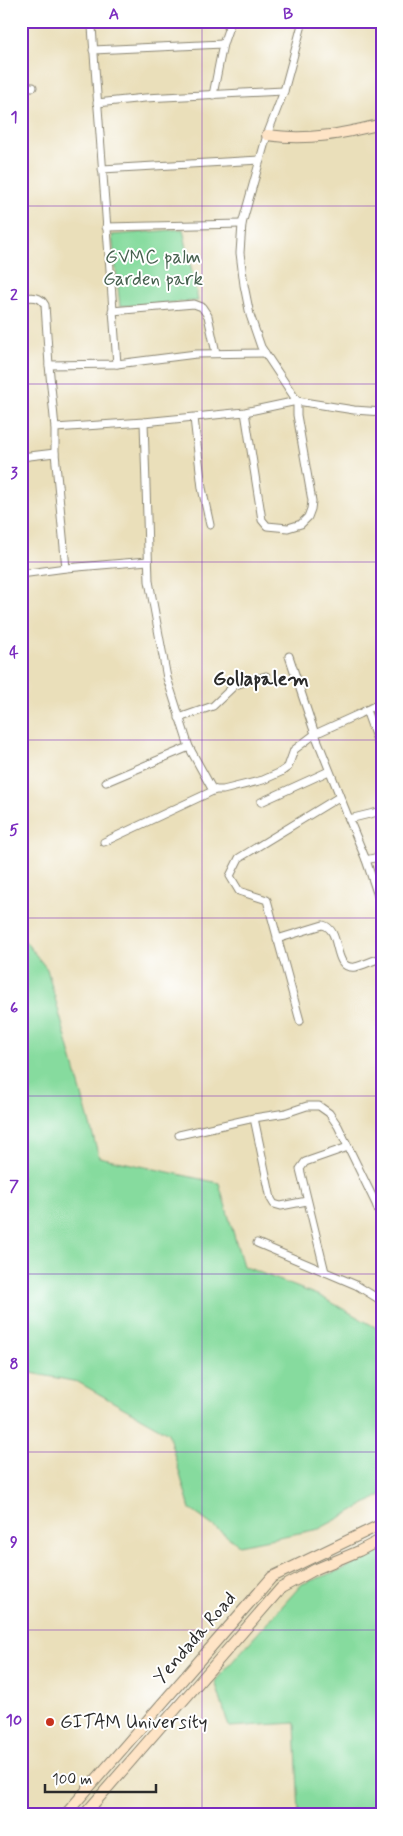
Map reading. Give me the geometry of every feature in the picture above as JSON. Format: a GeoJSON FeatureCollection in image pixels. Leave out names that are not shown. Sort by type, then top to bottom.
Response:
{"type":"FeatureCollection","features":[{"type":"Feature","properties":{"kind":"main road"},"geometry":{"type":"LineString","coordinates":[[267,135],[301,139],[349,132],[382,124]]}},
{"type":"Feature","properties":{"kind":"main road"},"geometry":{"type":"LineString","coordinates":[[382,509],[382,535]]}},
{"type":"Feature","properties":{"kind":"main road","name":"Yendada Road"},"geometry":{"type":"LineString","coordinates":[[65,1815],[272,1576],[382,1524]]}},
{"type":"Feature","properties":{"kind":"main road","name":"Yendada Road"},"geometry":{"type":"LineString","coordinates":[[84,1815],[281,1588],[316,1569],[382,1539]]}},
{"type":"Feature","properties":{"kind":"street"},"geometry":{"type":"LineString","coordinates":[[90,21],[117,364]]}},
{"type":"Feature","properties":{"kind":"street"},"geometry":{"type":"LineString","coordinates":[[213,95],[223,44],[231,21]]}},
{"type":"Feature","properties":{"kind":"street"},"geometry":{"type":"LineString","coordinates":[[245,412],[262,520],[267,526],[288,528],[301,524],[308,517],[312,501],[297,415],[298,400],[261,347],[250,315],[240,253],[242,224],[267,135],[284,91],[302,21]]}},
{"type":"Feature","properties":{"kind":"street"},"geometry":{"type":"LineString","coordinates":[[93,50],[223,44]]}},
{"type":"Feature","properties":{"kind":"street"},"geometry":{"type":"LineString","coordinates":[[21,86],[33,87]]}},
{"type":"Feature","properties":{"kind":"street"},"geometry":{"type":"LineString","coordinates":[[96,103],[284,91]]}},
{"type":"Feature","properties":{"kind":"street"},"geometry":{"type":"LineString","coordinates":[[102,169],[260,160]]}},
{"type":"Feature","properties":{"kind":"street"},"geometry":{"type":"LineString","coordinates":[[106,227],[242,224]]}},
{"type":"Feature","properties":{"kind":"street"},"geometry":{"type":"LineString","coordinates":[[21,298],[37,297],[42,299],[45,305],[55,428],[55,453],[66,568]]}},
{"type":"Feature","properties":{"kind":"street"},"geometry":{"type":"LineString","coordinates":[[112,311],[194,304],[202,307],[208,316],[216,353]]}},
{"type":"Feature","properties":{"kind":"street"},"geometry":{"type":"LineString","coordinates":[[49,365],[117,364],[196,354],[265,352]]}},
{"type":"Feature","properties":{"kind":"street"},"geometry":{"type":"LineString","coordinates":[[55,428],[194,418],[245,412],[298,400],[354,410],[382,412]]}},
{"type":"Feature","properties":{"kind":"street"},"geometry":{"type":"LineString","coordinates":[[194,418],[202,488],[210,525]]}},
{"type":"Feature","properties":{"kind":"street"},"geometry":{"type":"LineString","coordinates":[[144,422],[149,581],[167,678],[189,747],[211,786],[216,790]]}},
{"type":"Feature","properties":{"kind":"street"},"geometry":{"type":"LineString","coordinates":[[21,457],[55,453]]}},
{"type":"Feature","properties":{"kind":"street"},"geometry":{"type":"LineString","coordinates":[[21,574],[148,561]]}},
{"type":"Feature","properties":{"kind":"street"},"geometry":{"type":"LineString","coordinates":[[290,656],[315,734],[366,860],[381,906]]}},
{"type":"Feature","properties":{"kind":"street"},"geometry":{"type":"LineString","coordinates":[[180,718],[213,706],[234,685],[266,676]]}},
{"type":"Feature","properties":{"kind":"street"},"geometry":{"type":"LineString","coordinates":[[104,842],[216,790],[263,780],[281,772],[288,767],[294,750],[315,734],[382,702]]}},
{"type":"Feature","properties":{"kind":"street"},"geometry":{"type":"LineString","coordinates":[[366,710],[382,754]]}},
{"type":"Feature","properties":{"kind":"street"},"geometry":{"type":"LineString","coordinates":[[106,782],[189,747]]}},
{"type":"Feature","properties":{"kind":"street"},"geometry":{"type":"LineString","coordinates":[[261,802],[329,771]]}},
{"type":"Feature","properties":{"kind":"street"},"geometry":{"type":"LineString","coordinates":[[300,1021],[266,900],[239,891],[230,876],[239,858],[339,797]]}},
{"type":"Feature","properties":{"kind":"street"},"geometry":{"type":"LineString","coordinates":[[349,819],[382,811]]}},
{"type":"Feature","properties":{"kind":"street"},"geometry":{"type":"LineString","coordinates":[[366,860],[382,856]]}},
{"type":"Feature","properties":{"kind":"street"},"geometry":{"type":"LineString","coordinates":[[277,939],[323,925],[329,926],[334,932],[343,964],[356,966],[382,958]]}},
{"type":"Feature","properties":{"kind":"street"},"geometry":{"type":"LineString","coordinates":[[179,1135],[254,1118],[286,1113],[307,1106],[320,1106],[329,1113],[338,1126],[376,1204],[382,1221]]}},
{"type":"Feature","properties":{"kind":"street"},"geometry":{"type":"LineString","coordinates":[[254,1118],[271,1199],[274,1204],[281,1206],[307,1201]]}},
{"type":"Feature","properties":{"kind":"street"},"geometry":{"type":"LineString","coordinates":[[325,1272],[300,1169],[304,1162],[348,1147]]}},
{"type":"Feature","properties":{"kind":"street"},"geometry":{"type":"LineString","coordinates":[[257,1243],[356,1285],[382,1300]]}},
{"type":"Feature","properties":{"kind":"green space","name":"GVMC palm Garden park"},"geometry":{"type":"Polygon","coordinates":[[[183,229],[198,301],[120,306],[112,235],[183,229]]]}},
{"type":"Feature","properties":{"kind":"green space"},"geometry":{"type":"Polygon","coordinates":[[[21,936],[47,969],[99,1157],[219,1183],[243,1266],[322,1297],[382,1331],[382,1495],[319,1529],[239,1545],[190,1509],[168,1433],[78,1382],[21,1371],[21,936]]]}},
{"type":"Feature","properties":{"kind":"green space"},"geometry":{"type":"Polygon","coordinates":[[[382,1551],[382,1815],[299,1815],[295,1723],[229,1727],[215,1681],[302,1584],[343,1569],[382,1551]]]}},
{"type":"Feature","properties":{"kind":"place","name":"GITAM University"},"geometry":{"type":"Point","coordinates":[50,1722]}},
{"type":"Feature","properties":{"kind":"district","name":"Gollapalem"},"geometry":{"type":"Point","coordinates":[261,679]}}]}
